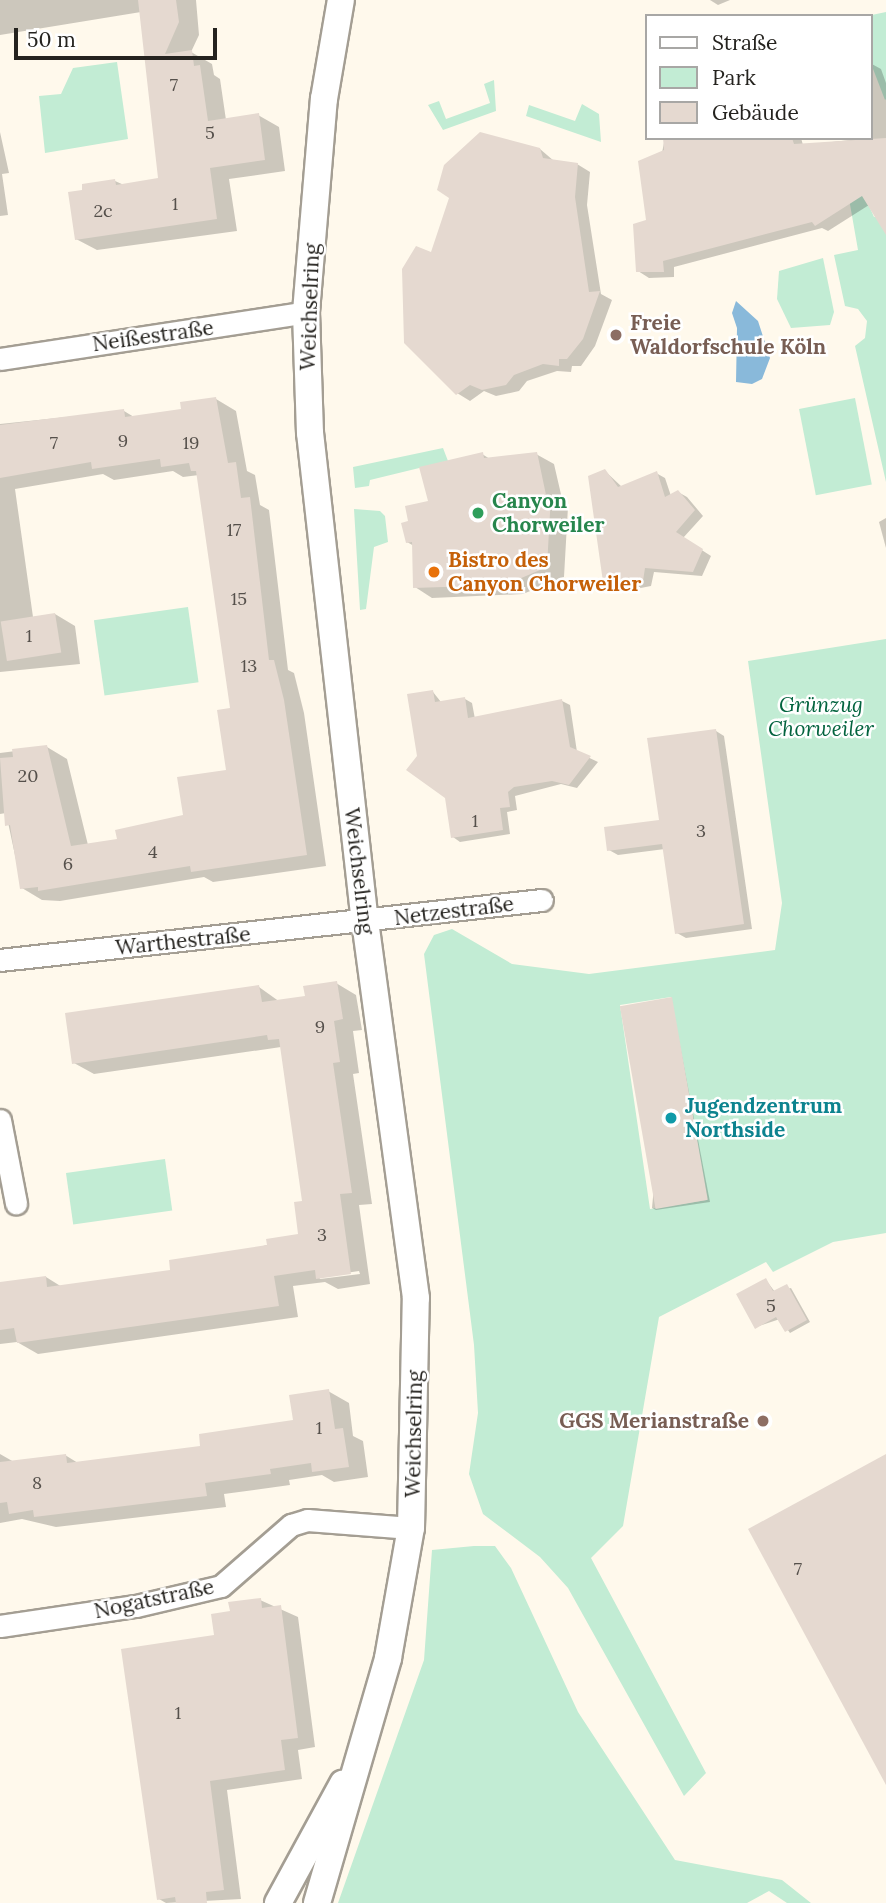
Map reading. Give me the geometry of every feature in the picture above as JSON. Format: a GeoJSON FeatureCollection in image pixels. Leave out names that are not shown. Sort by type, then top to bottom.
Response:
{"type":"FeatureCollection","features":[{"type":"Feature","properties":{"kind":"street","name":"Weichselring"},"geometry":{"type":"LineString","coordinates":[[317,1903],[388,1658],[411,1528],[416,1298],[365,923],[310,433],[306,312],[324,99],[341,0]]}},
{"type":"Feature","properties":{"kind":"street","name":"Neißestraße"},"geometry":{"type":"LineString","coordinates":[[0,359],[306,312]]}},
{"type":"Feature","properties":{"kind":"street","name":"Netzestraße"},"geometry":{"type":"LineString","coordinates":[[365,923],[542,900]]}},
{"type":"Feature","properties":{"kind":"street","name":"Warthestraße"},"geometry":{"type":"LineString","coordinates":[[0,960],[365,923]]}},
{"type":"Feature","properties":{"kind":"street"},"geometry":{"type":"LineString","coordinates":[[0,1120],[16,1203]]}},
{"type":"Feature","properties":{"kind":"street","name":"Nogatstraße"},"geometry":{"type":"LineString","coordinates":[[0,1626],[203,1592],[236,1576],[291,1525],[307,1520],[411,1528]]}},
{"type":"Feature","properties":{"kind":"street","name":"Weichselring"},"geometry":{"type":"LineString","coordinates":[[278,1903],[367,1738]]}},
{"type":"Feature","properties":{"kind":"green space"},"geometry":{"type":"Polygon","coordinates":[[[886,12],[885,100],[872,66],[872,15],[886,12]]]}},
{"type":"Feature","properties":{"kind":"green space"},"geometry":{"type":"Polygon","coordinates":[[[117,62],[128,139],[45,153],[39,96],[61,94],[73,68],[117,62]]]}},
{"type":"Feature","properties":{"kind":"green space"},"geometry":{"type":"Polygon","coordinates":[[[494,80],[496,111],[443,130],[428,105],[439,101],[446,119],[490,103],[484,84],[494,80]]]}},
{"type":"Feature","properties":{"kind":"green space"},"geometry":{"type":"Polygon","coordinates":[[[582,104],[599,114],[601,142],[526,116],[529,105],[575,121],[582,104]]]}},
{"type":"Feature","properties":{"kind":"green space"},"geometry":{"type":"Polygon","coordinates":[[[860,185],[874,217],[886,215],[886,482],[855,346],[865,338],[867,321],[858,309],[845,306],[834,255],[858,250],[848,193],[860,185]]]}},
{"type":"Feature","properties":{"kind":"green space"},"geometry":{"type":"Polygon","coordinates":[[[823,258],[834,312],[830,325],[791,328],[777,299],[779,271],[823,258]]]}},
{"type":"Feature","properties":{"kind":"green space"},"geometry":{"type":"Polygon","coordinates":[[[855,398],[872,484],[816,495],[799,409],[855,398]]]}},
{"type":"Feature","properties":{"kind":"green space"},"geometry":{"type":"Polygon","coordinates":[[[443,448],[448,461],[370,480],[369,486],[355,488],[353,467],[443,448]]]}},
{"type":"Feature","properties":{"kind":"green space"},"geometry":{"type":"Polygon","coordinates":[[[354,509],[380,511],[385,516],[388,542],[374,547],[366,609],[360,610],[354,509]]]}},
{"type":"Feature","properties":{"kind":"green space"},"geometry":{"type":"Polygon","coordinates":[[[188,607],[199,682],[105,695],[94,620],[188,607]]]}},
{"type":"Feature","properties":{"kind":"green space","name":"Grünzug Chorweiler"},"geometry":{"type":"Polygon","coordinates":[[[886,639],[886,1233],[833,1242],[773,1272],[766,1262],[659,1317],[623,1526],[591,1558],[706,1773],[684,1796],[568,1588],[540,1557],[483,1514],[469,1474],[478,1413],[474,1345],[424,954],[434,935],[452,929],[512,964],[589,974],[775,950],[782,903],[748,661],[886,639]],[[671,997],[620,1005],[650,1209],[707,1200],[671,997]]]}},
{"type":"Feature","properties":{"kind":"green space"},"geometry":{"type":"Polygon","coordinates":[[[165,1159],[172,1210],[73,1224],[66,1173],[165,1159]]]}},
{"type":"Feature","properties":{"kind":"green space"},"geometry":{"type":"Polygon","coordinates":[[[495,1546],[511,1568],[578,1712],[675,1860],[782,1880],[811,1903],[787,1903],[769,1891],[747,1903],[338,1903],[424,1660],[432,1550],[495,1546]]]}},
{"type":"Feature","properties":{"kind":"water"},"geometry":{"type":"Polygon","coordinates":[[[736,301],[758,321],[770,358],[762,379],[752,384],[736,382],[737,328],[732,313],[736,301]]]}},
{"type":"Feature","properties":{"kind":"building"},"geometry":{"type":"Polygon","coordinates":[[[138,0],[176,0],[179,22],[165,54],[192,50],[194,66],[200,65],[208,121],[259,113],[265,160],[210,168],[217,219],[75,240],[68,192],[82,190],[82,184],[115,179],[116,185],[158,178],[138,0]]]}},
{"type":"Feature","properties":{"kind":"building"},"geometry":{"type":"Polygon","coordinates":[[[480,132],[540,148],[543,158],[578,163],[575,197],[589,292],[600,291],[583,339],[567,359],[559,359],[559,366],[543,364],[514,375],[506,385],[482,390],[470,385],[456,395],[404,343],[402,269],[416,246],[431,252],[449,198],[437,190],[444,165],[480,132]]]}},
{"type":"Feature","properties":{"kind":"building"},"geometry":{"type":"Polygon","coordinates":[[[886,138],[886,235],[862,196],[815,226],[812,222],[663,261],[664,272],[636,272],[633,224],[646,220],[638,161],[664,150],[663,140],[793,140],[794,144],[886,138]]]}},
{"type":"Feature","properties":{"kind":"building"},"geometry":{"type":"Polygon","coordinates":[[[216,397],[228,463],[236,462],[241,498],[250,497],[269,660],[274,660],[284,700],[307,855],[191,872],[190,866],[38,891],[38,887],[20,889],[10,825],[5,826],[0,758],[13,757],[12,749],[47,745],[71,846],[117,839],[115,830],[183,815],[177,777],[226,770],[217,710],[230,708],[196,471],[191,471],[189,463],[161,467],[160,459],[92,469],[91,462],[0,478],[0,425],[124,409],[125,417],[181,409],[180,402],[216,397]]]}},
{"type":"Feature","properties":{"kind":"building","name":"Canyon Chorweiler"},"geometry":{"type":"Polygon","coordinates":[[[483,452],[484,458],[537,452],[546,495],[551,495],[547,567],[505,585],[413,588],[412,542],[406,543],[401,523],[408,521],[405,506],[428,501],[419,467],[483,452]]]}},
{"type":"Feature","properties":{"kind":"building"},"geometry":{"type":"Polygon","coordinates":[[[605,469],[618,487],[657,471],[665,497],[678,490],[695,510],[676,532],[703,549],[693,572],[645,568],[643,581],[604,589],[588,476],[605,469]]]}},
{"type":"Feature","properties":{"kind":"building"},"geometry":{"type":"Polygon","coordinates":[[[55,613],[61,653],[7,661],[1,622],[55,613]]]}},
{"type":"Feature","properties":{"kind":"building"},"geometry":{"type":"Polygon","coordinates":[[[433,690],[435,702],[465,697],[468,718],[562,699],[570,747],[591,756],[569,785],[552,781],[514,787],[508,792],[510,807],[500,808],[503,830],[451,838],[445,798],[406,770],[417,756],[407,694],[433,690]]]}},
{"type":"Feature","properties":{"kind":"building"},"geometry":{"type":"Polygon","coordinates":[[[716,729],[744,924],[675,934],[662,844],[607,851],[604,827],[659,820],[647,738],[716,729]]]}},
{"type":"Feature","properties":{"kind":"building"},"geometry":{"type":"Polygon","coordinates":[[[337,981],[343,1019],[334,1021],[340,1062],[333,1063],[352,1193],[340,1194],[351,1274],[316,1279],[315,1270],[274,1276],[279,1306],[17,1343],[14,1328],[0,1330],[0,1282],[46,1276],[47,1287],[170,1270],[169,1260],[267,1245],[266,1239],[298,1234],[294,1202],[302,1201],[279,1039],[268,1040],[267,1035],[72,1064],[65,1013],[259,985],[262,1002],[305,996],[303,986],[337,981]]]}},
{"type":"Feature","properties":{"kind":"building","name":"Jugendzentrum Northside"},"geometry":{"type":"Polygon","coordinates":[[[672,997],[708,1200],[656,1209],[620,1006],[672,997]]]}},
{"type":"Feature","properties":{"kind":"building"},"geometry":{"type":"Polygon","coordinates":[[[766,1278],[773,1291],[787,1284],[807,1320],[785,1332],[776,1317],[755,1329],[736,1294],[766,1278]]]}},
{"type":"Feature","properties":{"kind":"building"},"geometry":{"type":"Polygon","coordinates":[[[329,1389],[335,1429],[343,1428],[349,1467],[312,1472],[311,1463],[270,1469],[271,1474],[205,1483],[207,1496],[34,1517],[33,1510],[9,1514],[7,1502],[0,1503],[0,1462],[66,1454],[67,1463],[200,1446],[199,1434],[293,1420],[289,1395],[329,1389]]]}},
{"type":"Feature","properties":{"kind":"building"},"geometry":{"type":"Polygon","coordinates":[[[886,1454],[886,1785],[748,1529],[886,1454]]]}},
{"type":"Feature","properties":{"kind":"building"},"geometry":{"type":"Polygon","coordinates":[[[261,1598],[262,1608],[281,1605],[298,1738],[281,1740],[285,1770],[210,1781],[224,1890],[206,1892],[207,1903],[176,1903],[175,1897],[157,1900],[121,1649],[214,1635],[211,1614],[230,1611],[228,1602],[261,1598]]]}},
{"type":"Feature","properties":{"kind":"place","name":"Freie Waldorfschule Köln"},"geometry":{"type":"Point","coordinates":[616,335]}},
{"type":"Feature","properties":{"kind":"place","name":"Canyon Chorweiler"},"geometry":{"type":"Point","coordinates":[478,513]}},
{"type":"Feature","properties":{"kind":"place","name":"Bistro des Canyon Chorweiler"},"geometry":{"type":"Point","coordinates":[434,572]}},
{"type":"Feature","properties":{"kind":"place","name":"Jugendzentrum Northside"},"geometry":{"type":"Point","coordinates":[671,1118]}},
{"type":"Feature","properties":{"kind":"place","name":"GGS Merianstraße"},"geometry":{"type":"Point","coordinates":[763,1421]}}]}
